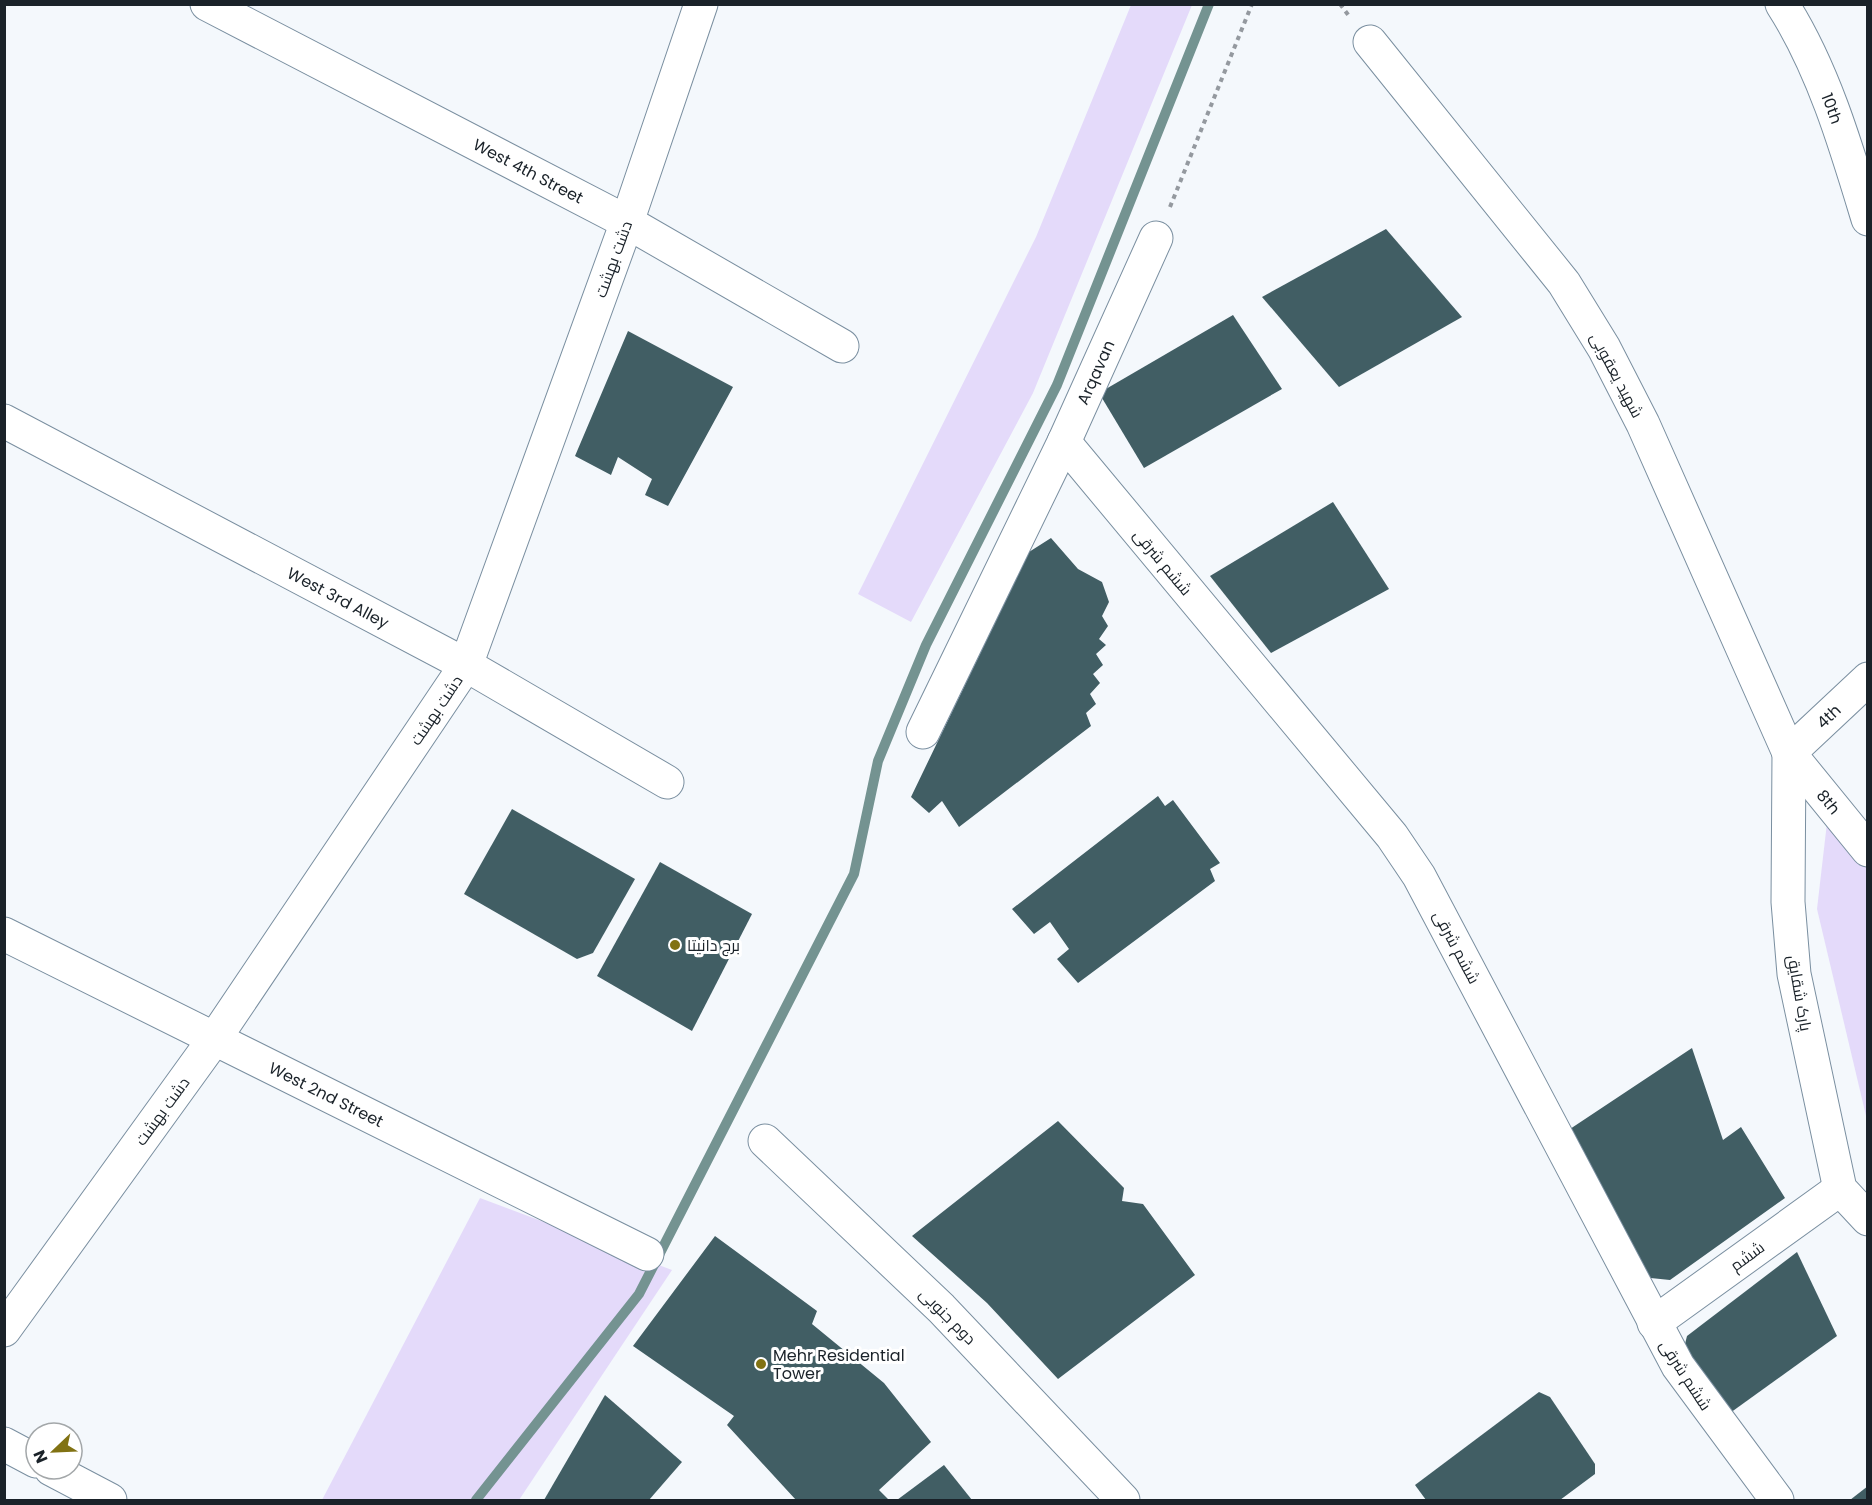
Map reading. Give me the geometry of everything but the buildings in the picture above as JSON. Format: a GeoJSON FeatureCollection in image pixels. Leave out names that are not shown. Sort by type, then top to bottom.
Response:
{"type":"FeatureCollection","features":[{"type":"Feature","properties":{"kind":"street","name":"West 4th Street"},"geometry":{"type":"LineString","coordinates":[[207,4],[627,222],[842,346]]}},
{"type":"Feature","properties":{"kind":"street","name":"دشت بهشت"},"geometry":{"type":"LineString","coordinates":[[4,1330],[215,1038],[466,665],[627,222],[701,4]]}},
{"type":"Feature","properties":{"kind":"street","name":"10th"},"geometry":{"type":"LineString","coordinates":[[1782,4],[1801,34],[1849,158],[1868,219]]}},
{"type":"Feature","properties":{"kind":"street","name":"شهید یعقوبی"},"geometry":{"type":"LineString","coordinates":[[1370,42],[1564,283],[1604,348],[1643,424],[1789,753]]}},
{"type":"Feature","properties":{"kind":"street","name":"Arqavan"},"geometry":{"type":"LineString","coordinates":[[923,732],[1064,442],[1156,238]]}},
{"type":"Feature","properties":{"kind":"street","name":"West 3rd Alley"},"geometry":{"type":"LineString","coordinates":[[4,421],[466,665],[667,782]]}},
{"type":"Feature","properties":{"kind":"street","name":"ششم شرقی"},"geometry":{"type":"LineString","coordinates":[[1064,442],[1392,836],[1419,876],[1678,1366],[1708,1411],[1777,1500]]}},
{"type":"Feature","properties":{"kind":"street","name":"4th"},"geometry":{"type":"LineString","coordinates":[[1789,753],[1868,679]]}},
{"type":"Feature","properties":{"kind":"street","name":"8th"},"geometry":{"type":"LineString","coordinates":[[1789,753],[1868,850]]}},
{"type":"Feature","properties":{"kind":"street","name":"پارک شقایق"},"geometry":{"type":"LineString","coordinates":[[1789,753],[1788,902],[1794,974],[1840,1189]]}},
{"type":"Feature","properties":{"kind":"street","name":"West 2nd Street"},"geometry":{"type":"LineString","coordinates":[[4,934],[647,1254]]}},
{"type":"Feature","properties":{"kind":"street","name":"دوم جنوبی"},"geometry":{"type":"LineString","coordinates":[[765,1141],[941,1308],[1123,1500]]}},
{"type":"Feature","properties":{"kind":"street","name":"ششم"},"geometry":{"type":"LineString","coordinates":[[1654,1323],[1840,1189]]}},
{"type":"Feature","properties":{"kind":"street"},"geometry":{"type":"LineString","coordinates":[[1840,1189],[1868,1219]]}},
{"type":"Feature","properties":{"kind":"street"},"geometry":{"type":"LineString","coordinates":[[4,1444],[24,1455]]}},
{"type":"Feature","properties":{"kind":"street"},"geometry":{"type":"LineString","coordinates":[[74,1481],[110,1500]]}},
{"type":"Feature","properties":{"kind":"path"},"geometry":{"type":"LineString","coordinates":[[1156,238],[1252,4]]}},
{"type":"Feature","properties":{"kind":"shaded area"},"geometry":{"type":"Polygon","coordinates":[[[1131,5],[1192,5],[1033,393],[911,622],[858,594],[1036,237],[1131,5]]]}},
{"type":"Feature","properties":{"kind":"shaded area"},"geometry":{"type":"Polygon","coordinates":[[[1828,814],[1867,864],[1867,1120],[1817,909],[1828,814]]]}},
{"type":"Feature","properties":{"kind":"shaded area"},"geometry":{"type":"Polygon","coordinates":[[[480,1198],[672,1270],[519,1500],[322,1500],[480,1198]]]}},
{"type":"Feature","properties":{"kind":"waterway"},"geometry":{"type":"LineString","coordinates":[[476,1500],[639,1294],[854,874],[878,761],[926,645],[1057,385],[1209,4]]}},
{"type":"Feature","properties":{"kind":"place","name":"برج دانیتا"},"geometry":{"type":"Point","coordinates":[675,945]}},
{"type":"Feature","properties":{"kind":"place","name":"Mehr Residential Tower"},"geometry":{"type":"Point","coordinates":[761,1364]}}]}
